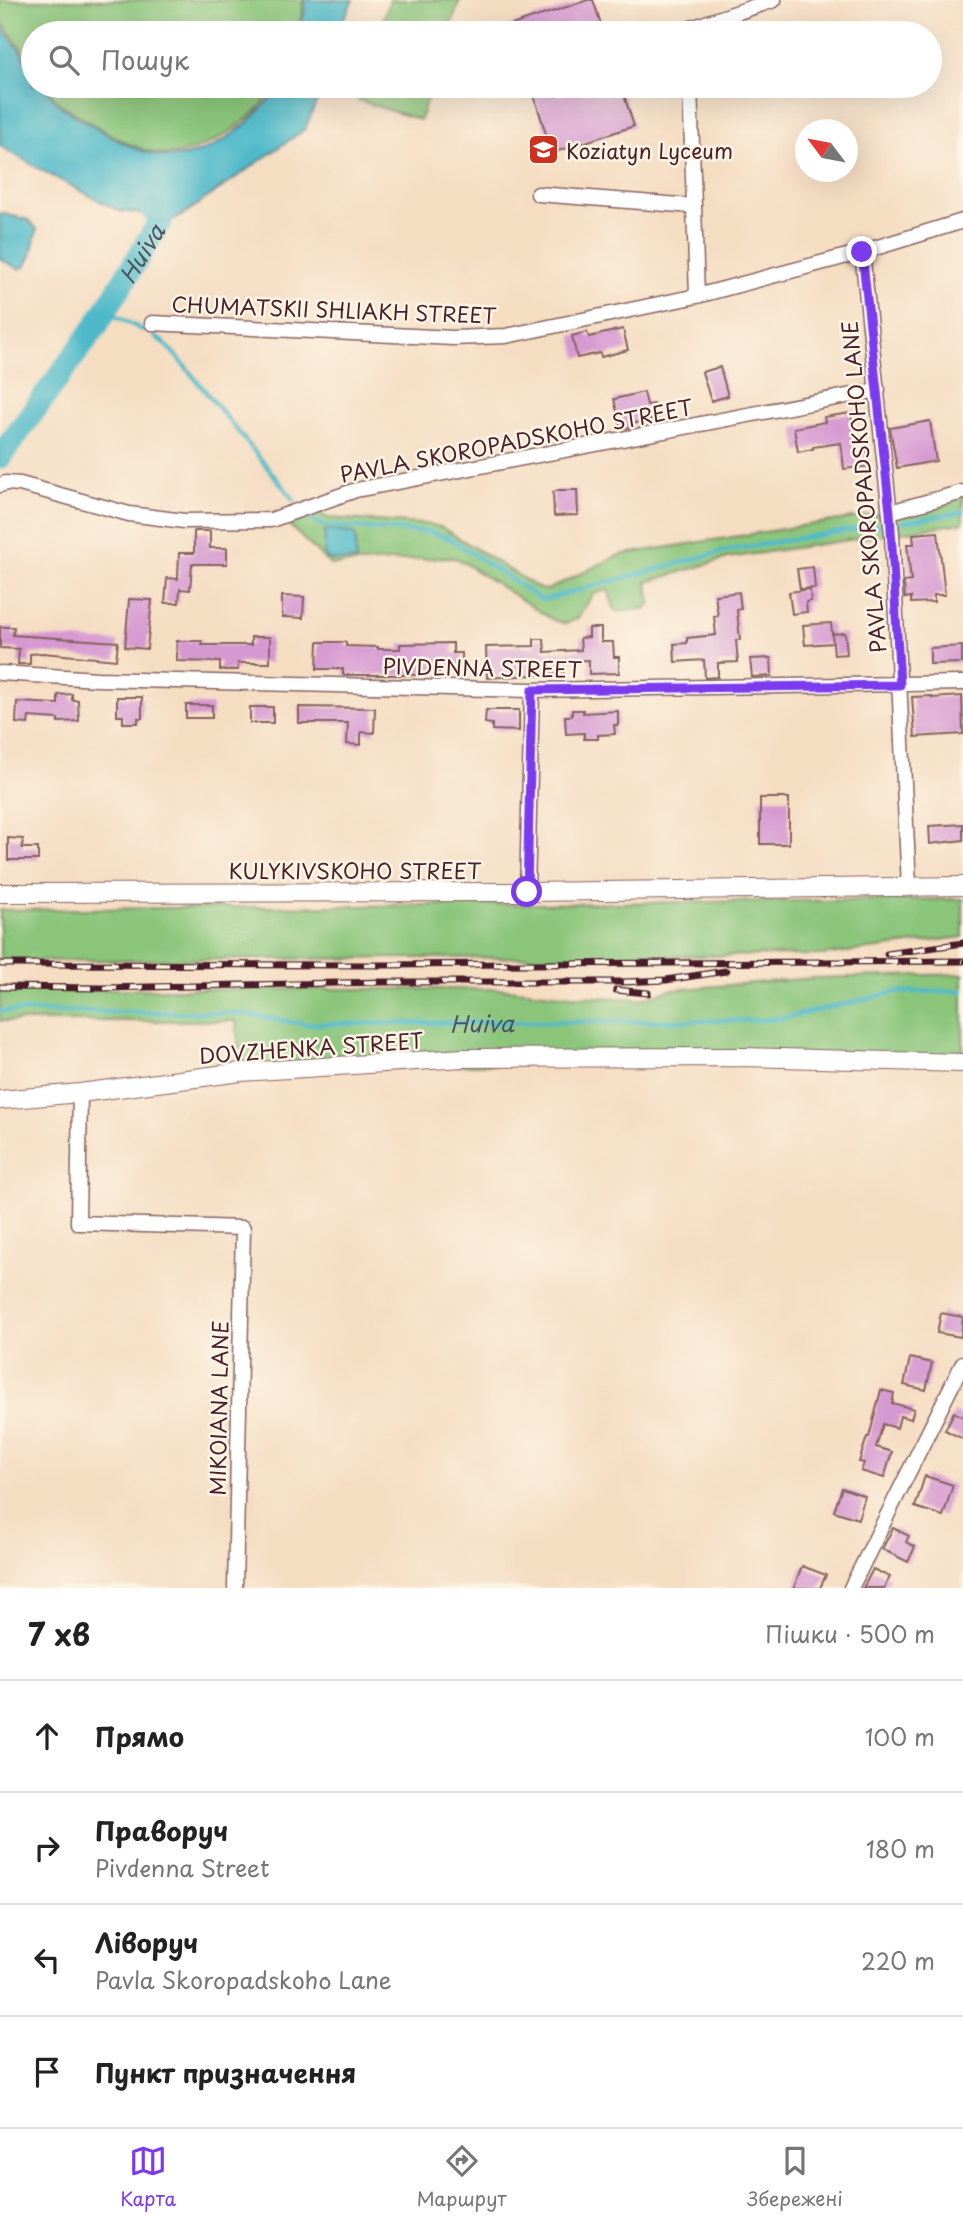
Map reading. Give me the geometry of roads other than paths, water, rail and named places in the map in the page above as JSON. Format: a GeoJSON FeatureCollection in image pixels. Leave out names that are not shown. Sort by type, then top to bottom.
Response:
{"type":"FeatureCollection","features":[{"type":"Feature","properties":{"kind":"street"},"geometry":{"type":"LineString","coordinates":[[716,21],[774,0]]}},
{"type":"Feature","properties":{"kind":"street"},"geometry":{"type":"LineString","coordinates":[[690,98],[697,296]]}},
{"type":"Feature","properties":{"kind":"street"},"geometry":{"type":"LineString","coordinates":[[538,194],[693,206]]}},
{"type":"Feature","properties":{"kind":"street","name":"CHUMATSKII SHLIAKH STREET"},"geometry":{"type":"LineString","coordinates":[[152,323],[478,338],[536,331],[697,296],[862,252],[963,221]]}},
{"type":"Feature","properties":{"kind":"street","name":"PAVLA SKOROPADSKOHO LANE"},"geometry":{"type":"LineString","coordinates":[[862,252],[890,512],[909,887]]}},
{"type":"Feature","properties":{"kind":"street","name":"PAVLA SKOROPADSKOHO STREET"},"geometry":{"type":"LineString","coordinates":[[0,485],[20,484],[118,512],[159,519],[213,522],[271,520],[356,490],[878,390]]}},
{"type":"Feature","properties":{"kind":"street"},"geometry":{"type":"LineString","coordinates":[[890,512],[963,492]]}},
{"type":"Feature","properties":{"kind":"street","name":"PIVDENNA STREET"},"geometry":{"type":"LineString","coordinates":[[0,673],[532,690],[963,683]]}},
{"type":"Feature","properties":{"kind":"street"},"geometry":{"type":"LineString","coordinates":[[527,892],[532,690]]}},
{"type":"Feature","properties":{"kind":"street","name":"KULYKIVSKOHO STREET"},"geometry":{"type":"LineString","coordinates":[[0,893],[527,892],[963,886]]}},
{"type":"Feature","properties":{"kind":"street","name":"DOVZHENKA STREET"},"geometry":{"type":"LineString","coordinates":[[0,1100],[80,1093],[241,1072],[463,1058],[744,1057],[963,1063]]}},
{"type":"Feature","properties":{"kind":"street","name":"MIKOIANA LANE"},"geometry":{"type":"LineString","coordinates":[[80,1093],[78,1223],[243,1228],[235,1588]]}},
{"type":"Feature","properties":{"kind":"street"},"geometry":{"type":"LineString","coordinates":[[851,1588],[963,1363]]}},
{"type":"Feature","properties":{"kind":"water"},"geometry":{"type":"Polygon","coordinates":[[[305,0],[353,0],[342,21],[302,21],[305,0]]]}},
{"type":"Feature","properties":{"kind":"water"},"geometry":{"type":"Polygon","coordinates":[[[0,25],[21,52],[21,98],[54,98],[73,114],[119,141],[154,154],[179,156],[213,146],[244,125],[270,98],[318,98],[305,129],[181,216],[169,221],[119,211],[0,146],[0,25]]]}},
{"type":"Feature","properties":{"kind":"water"},"geometry":{"type":"Polygon","coordinates":[[[0,213],[29,220],[37,229],[31,256],[25,267],[19,269],[0,259],[0,213]]]}},
{"type":"Feature","properties":{"kind":"water"},"geometry":{"type":"Polygon","coordinates":[[[325,530],[353,533],[356,538],[356,561],[328,560],[324,554],[325,530]]]}},
{"type":"Feature","properties":{"kind":"waterway","name":"Huiva"},"geometry":{"type":"LineString","coordinates":[[0,457],[96,326],[161,220],[141,196]]}},
{"type":"Feature","properties":{"kind":"waterway"},"geometry":{"type":"LineString","coordinates":[[105,310],[142,330]]}},
{"type":"Feature","properties":{"kind":"waterway"},"geometry":{"type":"LineString","coordinates":[[155,337],[179,359],[294,500]]}},
{"type":"Feature","properties":{"kind":"waterway"},"geometry":{"type":"LineString","coordinates":[[902,522],[963,512]]}},
{"type":"Feature","properties":{"kind":"waterway"},"geometry":{"type":"LineString","coordinates":[[308,517],[326,526],[428,532],[449,538],[542,600],[728,550],[881,525]]}},
{"type":"Feature","properties":{"kind":"waterway","name":"Huiva"},"geometry":{"type":"LineString","coordinates":[[0,1011],[237,1013],[305,1024],[765,1020],[794,1016],[895,992],[963,991]]}},
{"type":"Feature","properties":{"kind":"railway"},"geometry":{"type":"LineString","coordinates":[[887,954],[963,943]]}},
{"type":"Feature","properties":{"kind":"railway"},"geometry":{"type":"LineString","coordinates":[[0,964],[384,965],[963,961]]}},
{"type":"Feature","properties":{"kind":"railway"},"geometry":{"type":"LineString","coordinates":[[0,987],[624,982],[666,980],[726,971]]}},
{"type":"Feature","properties":{"kind":"railway"},"geometry":{"type":"LineString","coordinates":[[616,990],[648,993]]}},
{"type":"Feature","properties":{"kind":"place","name":"Koziatyn Lyceum"},"geometry":{"type":"Point","coordinates":[543,150]}}]}
